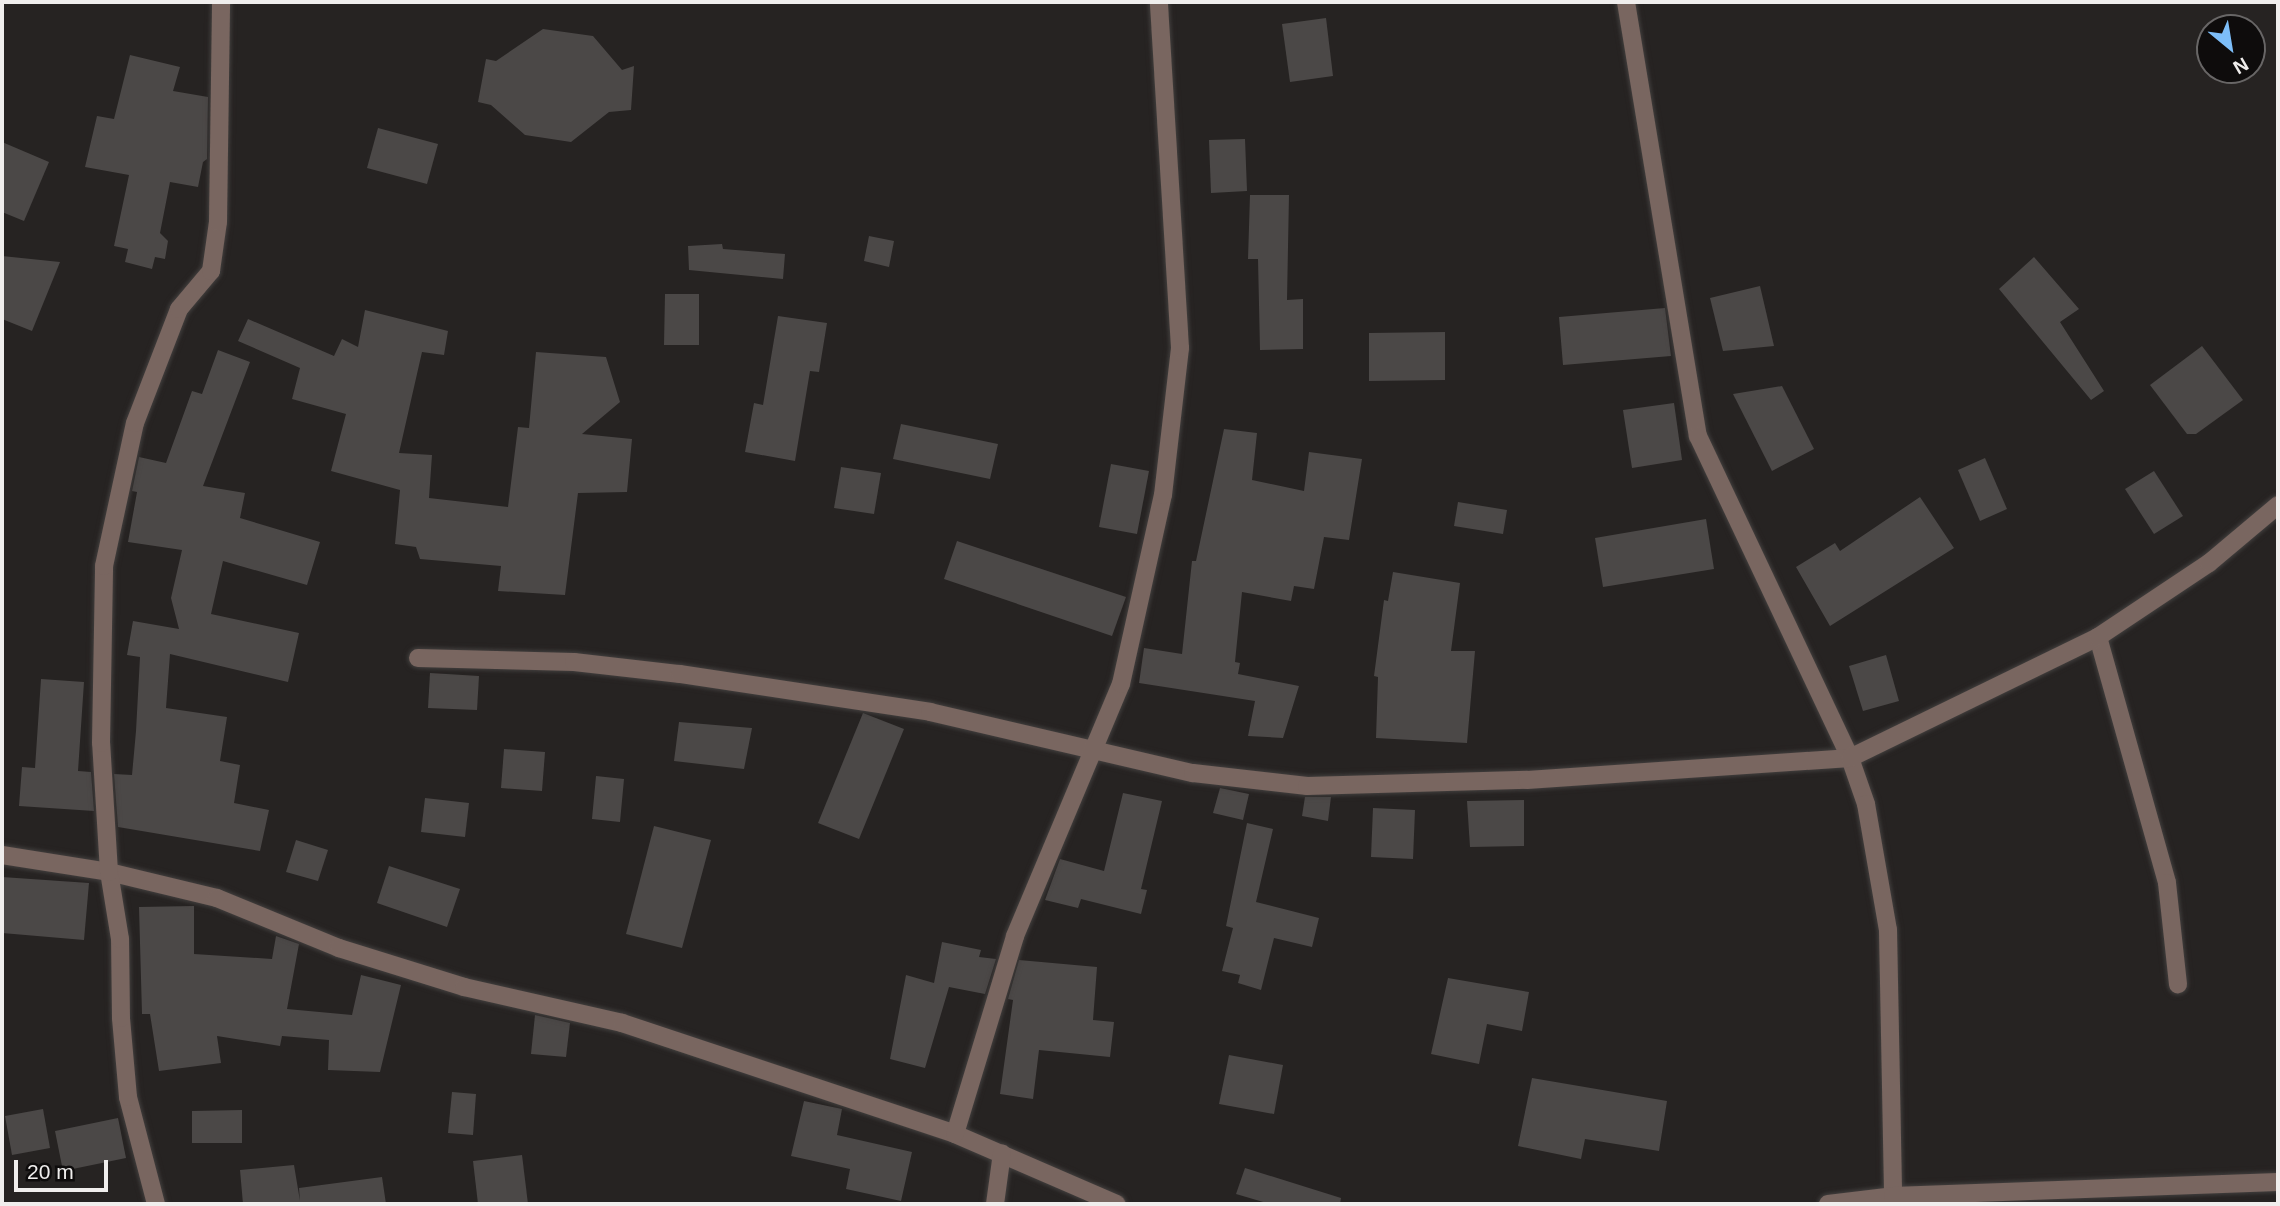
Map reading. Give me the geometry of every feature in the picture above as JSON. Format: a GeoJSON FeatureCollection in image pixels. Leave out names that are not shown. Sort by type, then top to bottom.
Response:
{"type":"FeatureCollection","features":[{"type":"Feature","properties":{"kind":"street"},"geometry":{"type":"LineString","coordinates":[[156,1204],[128,1097],[121,1018],[120,939],[109,872],[101,743],[104,566],[135,423],[179,309],[211,271],[218,222],[221,2]]}},
{"type":"Feature","properties":{"kind":"street"},"geometry":{"type":"LineString","coordinates":[[955,1134],[1011,945],[1121,684],[1163,495],[1180,348],[1159,2]]}},
{"type":"Feature","properties":{"kind":"street"},"geometry":{"type":"LineString","coordinates":[[1626,2],[1698,436],[1706,463],[1750,545],[1850,758],[1866,804],[1888,930],[1894,1196]]}},
{"type":"Feature","properties":{"kind":"street"},"geometry":{"type":"LineString","coordinates":[[418,658],[574,662],[680,674],[930,712],[1193,773],[1307,786],[1527,780],[1850,758],[2098,637],[2209,563],[2278,505]]}},
{"type":"Feature","properties":{"kind":"street"},"geometry":{"type":"LineString","coordinates":[[2098,637],[2167,883],[2178,984]]}},
{"type":"Feature","properties":{"kind":"street"},"geometry":{"type":"LineString","coordinates":[[2,855],[109,872],[217,898],[339,948],[464,987],[622,1023],[834,1097],[955,1134],[1117,1204]]}},
{"type":"Feature","properties":{"kind":"street"},"geometry":{"type":"LineString","coordinates":[[995,1204],[1002,1153]]}},
{"type":"Feature","properties":{"kind":"street"},"geometry":{"type":"LineString","coordinates":[[1828,1204],[1894,1196],[2033,1198],[2278,1182]]}},
{"type":"Feature","properties":{"kind":"building"},"geometry":{"type":"Polygon","coordinates":[[[1326,18],[1333,76],[1290,82],[1282,24],[1326,18]]]}},
{"type":"Feature","properties":{"kind":"building"},"geometry":{"type":"Polygon","coordinates":[[[543,29],[593,36],[622,70],[634,66],[631,110],[609,112],[571,142],[525,135],[491,105],[478,102],[486,59],[496,61],[543,29]]]}},
{"type":"Feature","properties":{"kind":"building"},"geometry":{"type":"Polygon","coordinates":[[[130,55],[180,67],[173,91],[208,97],[207,159],[203,162],[198,187],[170,182],[160,233],[168,241],[165,259],[155,257],[152,269],[125,262],[128,249],[114,246],[129,175],[85,167],[97,116],[114,119],[130,55]]]}},
{"type":"Feature","properties":{"kind":"building"},"geometry":{"type":"Polygon","coordinates":[[[378,128],[438,144],[427,184],[367,168],[378,128]]]}},
{"type":"Feature","properties":{"kind":"building"},"geometry":{"type":"Polygon","coordinates":[[[1245,139],[1247,191],[1211,193],[1209,140],[1245,139]]]}},
{"type":"Feature","properties":{"kind":"building"},"geometry":{"type":"Polygon","coordinates":[[[2,142],[49,162],[24,221],[2,212],[2,142]]]}},
{"type":"Feature","properties":{"kind":"building"},"geometry":{"type":"Polygon","coordinates":[[[1250,195],[1289,195],[1287,300],[1303,299],[1303,349],[1260,350],[1258,259],[1248,259],[1250,195]]]}},
{"type":"Feature","properties":{"kind":"building"},"geometry":{"type":"Polygon","coordinates":[[[869,236],[894,241],[889,267],[864,261],[869,236]]]}},
{"type":"Feature","properties":{"kind":"building"},"geometry":{"type":"Polygon","coordinates":[[[722,244],[723,249],[785,254],[783,279],[689,270],[688,246],[722,244]]]}},
{"type":"Feature","properties":{"kind":"building"},"geometry":{"type":"Polygon","coordinates":[[[2,256],[60,262],[32,331],[2,319],[2,256]]]}},
{"type":"Feature","properties":{"kind":"building"},"geometry":{"type":"Polygon","coordinates":[[[2034,257],[2079,309],[2060,322],[2104,391],[2091,400],[1999,289],[2034,257]]]}},
{"type":"Feature","properties":{"kind":"building"},"geometry":{"type":"Polygon","coordinates":[[[1760,286],[1774,346],[1723,351],[1710,298],[1760,286]]]}},
{"type":"Feature","properties":{"kind":"building"},"geometry":{"type":"Polygon","coordinates":[[[665,294],[699,294],[699,345],[664,345],[665,294]]]}},
{"type":"Feature","properties":{"kind":"building"},"geometry":{"type":"Polygon","coordinates":[[[1665,308],[1671,356],[1563,365],[1559,317],[1665,308]]]}},
{"type":"Feature","properties":{"kind":"building"},"geometry":{"type":"Polygon","coordinates":[[[365,310],[448,331],[444,355],[422,352],[399,453],[432,455],[429,498],[508,507],[518,427],[529,428],[536,352],[606,357],[620,402],[582,434],[632,439],[627,492],[578,493],[565,595],[498,591],[501,566],[420,559],[416,547],[395,544],[400,490],[331,471],[346,414],[292,399],[300,368],[238,341],[248,319],[334,356],[342,339],[358,347],[365,310]]]}},
{"type":"Feature","properties":{"kind":"building"},"geometry":{"type":"Polygon","coordinates":[[[778,316],[827,323],[819,372],[810,371],[795,461],[745,452],[754,403],[763,405],[778,316]]]}},
{"type":"Feature","properties":{"kind":"building"},"geometry":{"type":"Polygon","coordinates":[[[1445,332],[1445,380],[1369,381],[1369,333],[1445,332]]]}},
{"type":"Feature","properties":{"kind":"building"},"geometry":{"type":"Polygon","coordinates":[[[2202,346],[2243,400],[2196,434],[2187,434],[2150,385],[2202,346]]]}},
{"type":"Feature","properties":{"kind":"building"},"geometry":{"type":"Polygon","coordinates":[[[218,350],[250,362],[203,486],[245,493],[240,518],[320,542],[307,585],[223,561],[211,614],[299,633],[288,682],[170,654],[166,708],[227,717],[220,761],[240,765],[234,803],[269,810],[260,851],[118,827],[114,774],[132,775],[136,731],[140,657],[127,655],[133,621],[179,629],[171,598],[182,550],[128,542],[137,492],[132,491],[139,457],[166,463],[192,391],[202,394],[218,350]]]}},
{"type":"Feature","properties":{"kind":"building"},"geometry":{"type":"Polygon","coordinates":[[[1782,386],[1814,449],[1772,471],[1733,394],[1782,386]]]}},
{"type":"Feature","properties":{"kind":"building"},"geometry":{"type":"Polygon","coordinates":[[[1674,403],[1682,460],[1632,468],[1623,410],[1674,403]]]}},
{"type":"Feature","properties":{"kind":"building"},"geometry":{"type":"Polygon","coordinates":[[[901,424],[998,444],[990,479],[893,459],[901,424]]]}},
{"type":"Feature","properties":{"kind":"building"},"geometry":{"type":"Polygon","coordinates":[[[1224,429],[1257,433],[1252,480],[1304,491],[1309,452],[1362,459],[1349,540],[1324,537],[1314,589],[1294,586],[1291,601],[1242,592],[1235,662],[1240,663],[1238,674],[1299,686],[1283,738],[1248,736],[1255,701],[1139,683],[1144,648],[1182,654],[1192,561],[1196,561],[1224,429]]]}},
{"type":"Feature","properties":{"kind":"building"},"geometry":{"type":"Polygon","coordinates":[[[1985,458],[2007,509],[1980,521],[1958,470],[1985,458]]]}},
{"type":"Feature","properties":{"kind":"building"},"geometry":{"type":"Polygon","coordinates":[[[1111,464],[1149,471],[1137,534],[1099,527],[1111,464]]]}},
{"type":"Feature","properties":{"kind":"building"},"geometry":{"type":"Polygon","coordinates":[[[841,467],[881,473],[874,514],[834,508],[841,467]]]}},
{"type":"Feature","properties":{"kind":"building"},"geometry":{"type":"Polygon","coordinates":[[[2154,471],[2183,516],[2154,534],[2125,489],[2154,471]]]}},
{"type":"Feature","properties":{"kind":"building"},"geometry":{"type":"Polygon","coordinates":[[[1920,497],[1954,548],[1830,626],[1796,567],[1835,543],[1840,551],[1920,497]]]}},
{"type":"Feature","properties":{"kind":"building"},"geometry":{"type":"Polygon","coordinates":[[[1458,502],[1507,510],[1503,534],[1454,526],[1458,502]]]}},
{"type":"Feature","properties":{"kind":"building"},"geometry":{"type":"Polygon","coordinates":[[[1706,519],[1714,569],[1603,587],[1595,538],[1706,519]]]}},
{"type":"Feature","properties":{"kind":"building"},"geometry":{"type":"Polygon","coordinates":[[[957,541],[1126,597],[1112,636],[944,579],[957,541]]]}},
{"type":"Feature","properties":{"kind":"building"},"geometry":{"type":"Polygon","coordinates":[[[1393,572],[1460,583],[1451,651],[1475,651],[1467,743],[1376,738],[1378,677],[1374,676],[1384,600],[1388,601],[1393,572]]]}},
{"type":"Feature","properties":{"kind":"building"},"geometry":{"type":"Polygon","coordinates":[[[1886,655],[1899,701],[1863,711],[1849,666],[1886,655]]]}},
{"type":"Feature","properties":{"kind":"building"},"geometry":{"type":"Polygon","coordinates":[[[430,673],[479,676],[477,710],[428,708],[430,673]]]}},
{"type":"Feature","properties":{"kind":"building"},"geometry":{"type":"Polygon","coordinates":[[[41,679],[84,682],[78,771],[91,772],[94,811],[19,806],[22,767],[35,768],[41,679]]]}},
{"type":"Feature","properties":{"kind":"building"},"geometry":{"type":"Polygon","coordinates":[[[863,713],[904,729],[859,839],[818,823],[863,713]]]}},
{"type":"Feature","properties":{"kind":"building"},"geometry":{"type":"Polygon","coordinates":[[[679,722],[752,728],[744,769],[674,761],[679,722]]]}},
{"type":"Feature","properties":{"kind":"building"},"geometry":{"type":"Polygon","coordinates":[[[504,749],[545,752],[542,791],[501,788],[504,749]]]}},
{"type":"Feature","properties":{"kind":"building"},"geometry":{"type":"Polygon","coordinates":[[[596,776],[624,779],[620,822],[592,819],[596,776]]]}},
{"type":"Feature","properties":{"kind":"building"},"geometry":{"type":"Polygon","coordinates":[[[1220,788],[1249,794],[1243,820],[1213,813],[1220,788]]]}},
{"type":"Feature","properties":{"kind":"building"},"geometry":{"type":"Polygon","coordinates":[[[1123,793],[1162,801],[1141,889],[1147,890],[1141,914],[1081,899],[1078,908],[1045,900],[1060,859],[1104,871],[1123,793]]]}},
{"type":"Feature","properties":{"kind":"building"},"geometry":{"type":"Polygon","coordinates":[[[1305,797],[1331,797],[1328,821],[1302,816],[1305,797]]]}},
{"type":"Feature","properties":{"kind":"building"},"geometry":{"type":"Polygon","coordinates":[[[425,798],[469,803],[465,837],[421,832],[425,798]]]}},
{"type":"Feature","properties":{"kind":"building"},"geometry":{"type":"Polygon","coordinates":[[[1524,800],[1524,846],[1470,847],[1467,801],[1524,800]]]}},
{"type":"Feature","properties":{"kind":"building"},"geometry":{"type":"Polygon","coordinates":[[[1373,808],[1415,810],[1413,859],[1371,857],[1373,808]]]}},
{"type":"Feature","properties":{"kind":"building"},"geometry":{"type":"Polygon","coordinates":[[[1247,823],[1273,829],[1256,902],[1319,918],[1312,947],[1274,938],[1261,990],[1238,983],[1240,975],[1222,971],[1233,928],[1226,926],[1247,823]]]}},
{"type":"Feature","properties":{"kind":"building"},"geometry":{"type":"Polygon","coordinates":[[[654,826],[711,840],[682,948],[626,934],[654,826]]]}},
{"type":"Feature","properties":{"kind":"building"},"geometry":{"type":"Polygon","coordinates":[[[296,840],[328,850],[318,881],[286,872],[296,840]]]}},
{"type":"Feature","properties":{"kind":"building"},"geometry":{"type":"Polygon","coordinates":[[[389,866],[460,889],[447,927],[377,903],[389,866]]]}},
{"type":"Feature","properties":{"kind":"building"},"geometry":{"type":"Polygon","coordinates":[[[2,877],[89,883],[84,940],[2,933],[2,877]]]}},
{"type":"Feature","properties":{"kind":"building"},"geometry":{"type":"Polygon","coordinates":[[[194,906],[194,954],[272,959],[276,936],[299,944],[287,1009],[352,1015],[361,975],[401,985],[380,1072],[328,1070],[329,1040],[282,1036],[280,1046],[217,1036],[221,1063],[159,1071],[150,1014],[142,1014],[139,907],[194,906]]]}},
{"type":"Feature","properties":{"kind":"building"},"geometry":{"type":"Polygon","coordinates":[[[942,942],[981,950],[979,957],[996,959],[985,994],[949,987],[925,1068],[890,1059],[906,975],[934,983],[942,942]]]}},
{"type":"Feature","properties":{"kind":"building"},"geometry":{"type":"Polygon","coordinates":[[[1019,960],[1097,967],[1093,1020],[1114,1022],[1110,1057],[1039,1050],[1033,1099],[1000,1094],[1013,1000],[1008,999],[1019,960]]]}},
{"type":"Feature","properties":{"kind":"building"},"geometry":{"type":"Polygon","coordinates":[[[1448,978],[1529,992],[1522,1031],[1487,1024],[1479,1064],[1431,1054],[1448,978]]]}},
{"type":"Feature","properties":{"kind":"building"},"geometry":{"type":"Polygon","coordinates":[[[535,1015],[570,1023],[566,1057],[531,1054],[535,1015]]]}},
{"type":"Feature","properties":{"kind":"building"},"geometry":{"type":"Polygon","coordinates":[[[1229,1055],[1283,1065],[1274,1114],[1219,1104],[1229,1055]]]}},
{"type":"Feature","properties":{"kind":"building"},"geometry":{"type":"Polygon","coordinates":[[[1532,1078],[1667,1101],[1659,1151],[1585,1139],[1581,1159],[1518,1146],[1532,1078]]]}},
{"type":"Feature","properties":{"kind":"building"},"geometry":{"type":"Polygon","coordinates":[[[452,1092],[476,1094],[473,1135],[448,1133],[452,1092]]]}},
{"type":"Feature","properties":{"kind":"building"},"geometry":{"type":"Polygon","coordinates":[[[804,1101],[842,1109],[837,1135],[912,1152],[901,1201],[846,1189],[850,1169],[791,1156],[804,1101]]]}},
{"type":"Feature","properties":{"kind":"building"},"geometry":{"type":"Polygon","coordinates":[[[43,1109],[50,1148],[12,1155],[5,1116],[43,1109]]]}},
{"type":"Feature","properties":{"kind":"building"},"geometry":{"type":"Polygon","coordinates":[[[242,1110],[242,1143],[192,1143],[192,1111],[242,1110]]]}},
{"type":"Feature","properties":{"kind":"building"},"geometry":{"type":"Polygon","coordinates":[[[118,1118],[126,1158],[63,1171],[55,1131],[118,1118]]]}},
{"type":"Feature","properties":{"kind":"building"},"geometry":{"type":"Polygon","coordinates":[[[522,1155],[528,1204],[478,1204],[473,1161],[522,1155]]]}},
{"type":"Feature","properties":{"kind":"building"},"geometry":{"type":"Polygon","coordinates":[[[294,1165],[300,1201],[299,1188],[382,1177],[386,1204],[243,1204],[240,1170],[294,1165]]]}},
{"type":"Feature","properties":{"kind":"building"},"geometry":{"type":"Polygon","coordinates":[[[1245,1168],[1341,1198],[1340,1204],[1270,1204],[1236,1194],[1245,1168]]]}}]}
